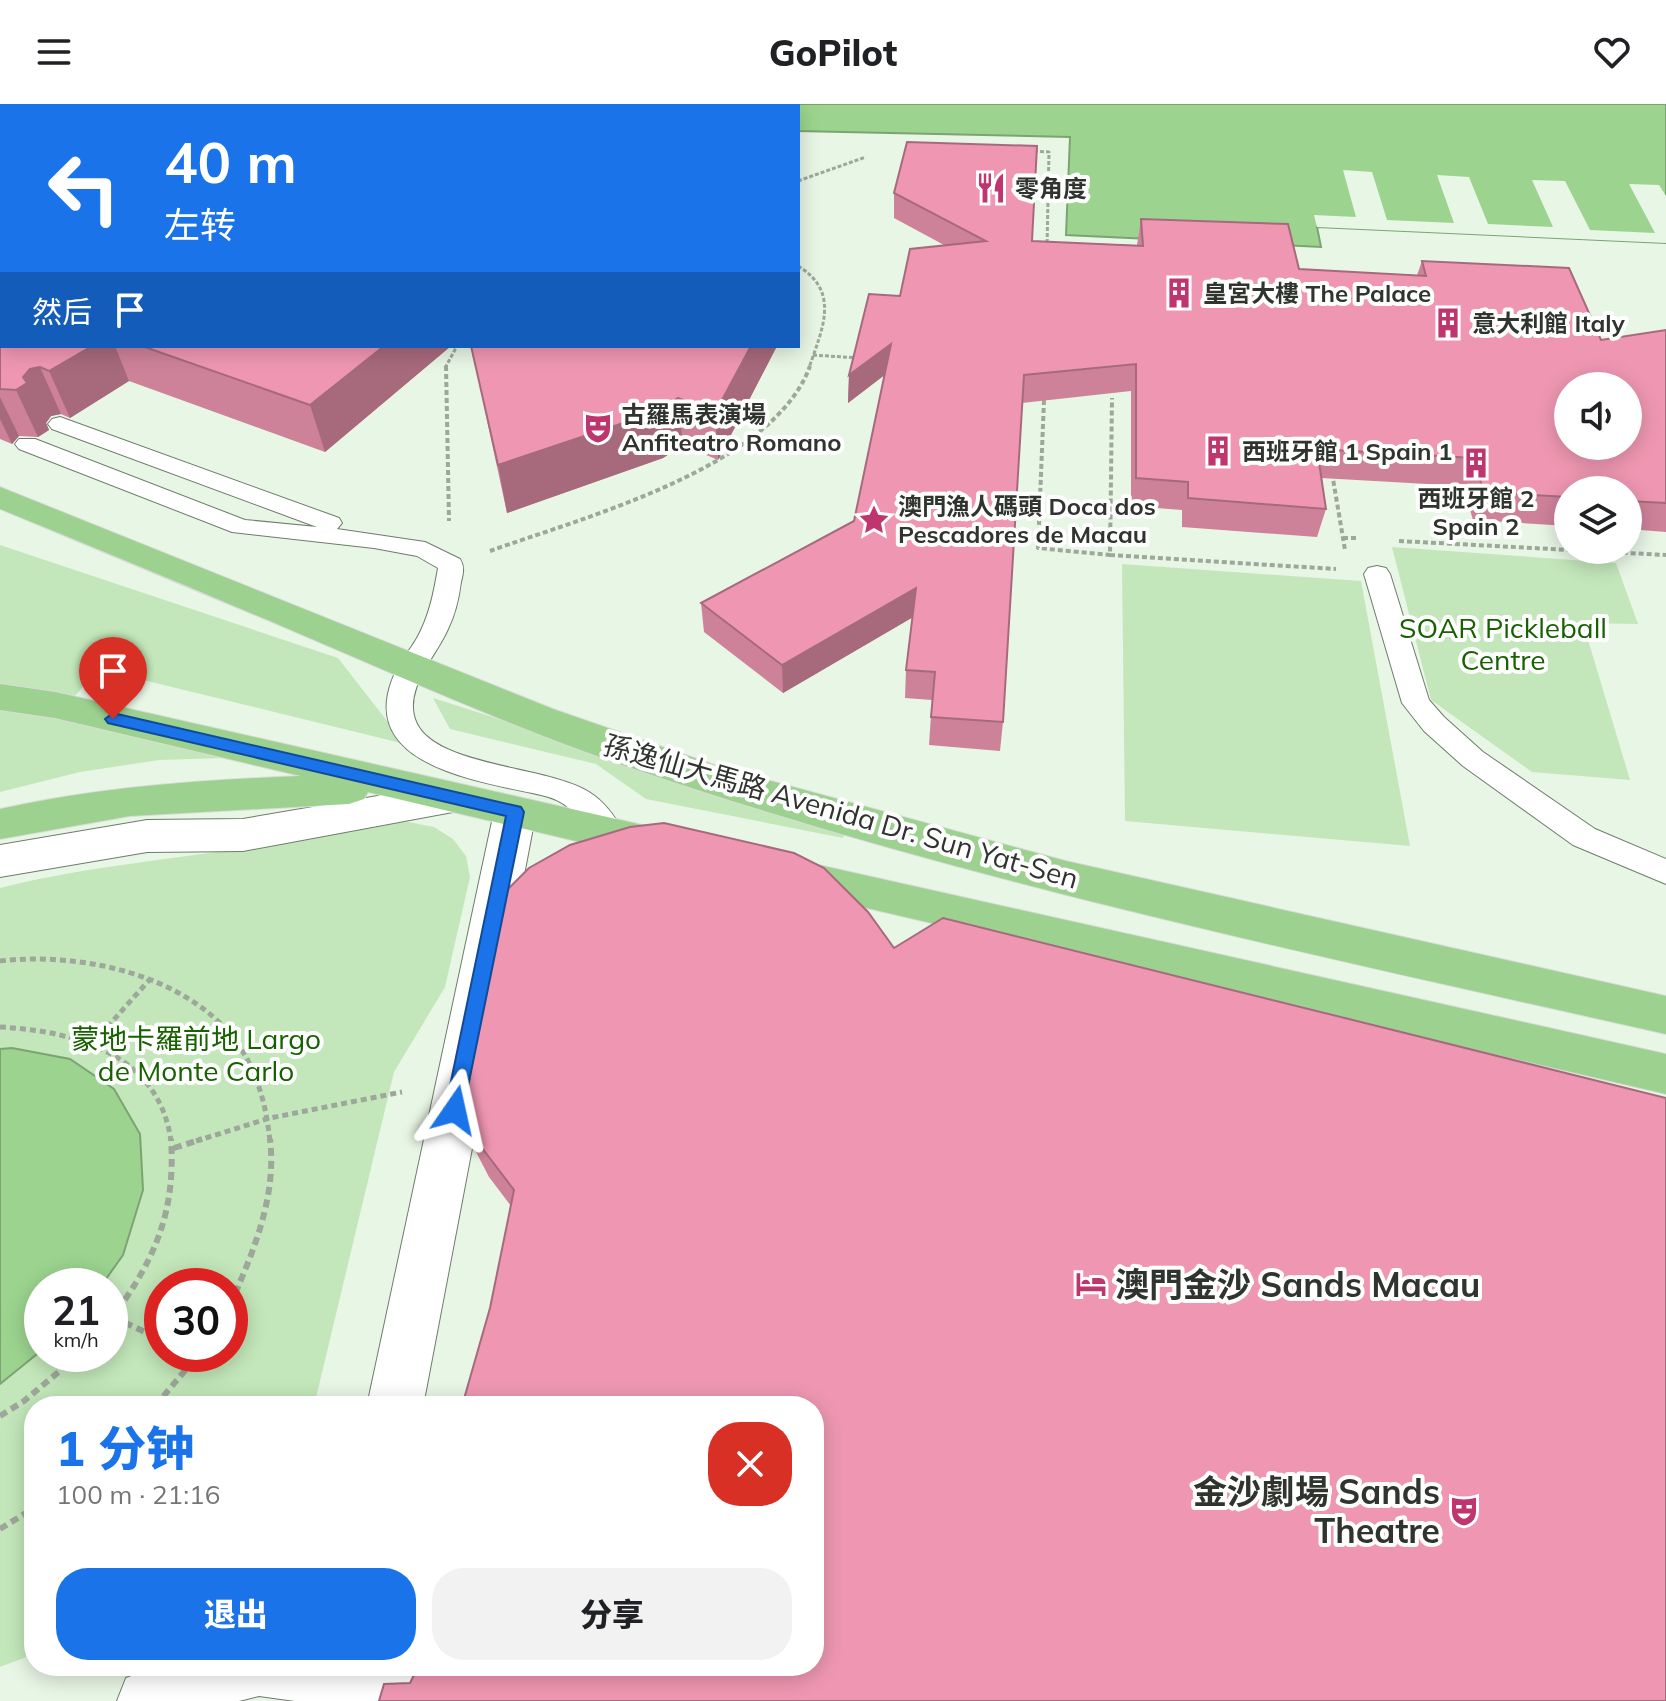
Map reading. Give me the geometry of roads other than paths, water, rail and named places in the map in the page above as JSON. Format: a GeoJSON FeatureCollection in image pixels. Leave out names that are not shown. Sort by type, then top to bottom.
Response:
{"type":"FeatureCollection","features":[{"type":"Feature","properties":{"kind":"main road","name":"孫逸仙大馬路 Avenida Dr. Sun Yat-Sen"},"geometry":{"type":"LineString","coordinates":[[0,497],[262,604],[411,669],[607,745],[711,779],[915,838],[1208,914],[1666,1015]]}},
{"type":"Feature","properties":{"kind":"main road"},"geometry":{"type":"LineString","coordinates":[[0,530],[411,669]]}},
{"type":"Feature","properties":{"kind":"main road"},"geometry":{"type":"LineString","coordinates":[[0,697],[55,705],[1666,1074]]}},
{"type":"Feature","properties":{"kind":"main road"},"geometry":{"type":"LineString","coordinates":[[0,824],[132,799],[407,787]]}},
{"type":"Feature","properties":{"kind":"street"},"geometry":{"type":"LineString","coordinates":[[0,861],[147,836],[243,835],[454,798]]}},
{"type":"Feature","properties":{"kind":"street"},"geometry":{"type":"LineString","coordinates":[[397,1396],[515,812]]}},
{"type":"Feature","properties":{"kind":"lane"},"geometry":{"type":"LineString","coordinates":[[60,424],[374,540]]}},
{"type":"Feature","properties":{"kind":"lane"},"geometry":{"type":"LineString","coordinates":[[27,444],[241,527],[374,540],[425,550],[451,565],[438,623],[411,669],[400,695],[400,714],[407,732],[422,748],[451,763],[554,787],[570,794],[595,813],[609,833]]}},
{"type":"Feature","properties":{"kind":"lane"},"geometry":{"type":"LineString","coordinates":[[1362,572],[1416,703],[1434,724],[1473,759],[1584,837],[1666,872]]}},
{"type":"Feature","properties":{"kind":"lane"},"geometry":{"type":"LineString","coordinates":[[189,1685],[242,1676]]}},
{"type":"Feature","properties":{"kind":"lane"},"geometry":{"type":"LineString","coordinates":[[282,1676],[409,1693]]}},
{"type":"Feature","properties":{"kind":"place","name":"零角度"},"geometry":{"type":"Point","coordinates":[991,188]}},
{"type":"Feature","properties":{"kind":"place","name":"皇宮大樓 The Palace"},"geometry":{"type":"Point","coordinates":[1179,293]}},
{"type":"Feature","properties":{"kind":"place","name":"意大利館 Italy"},"geometry":{"type":"Point","coordinates":[1448,323]}},
{"type":"Feature","properties":{"kind":"place","name":"古羅馬表演場 Anfiteatro Romano"},"geometry":{"type":"Point","coordinates":[598,428]}},
{"type":"Feature","properties":{"kind":"place","name":"西班牙館 1 Spain 1"},"geometry":{"type":"Point","coordinates":[1218,451]}},
{"type":"Feature","properties":{"kind":"place","name":"西班牙館 2 Spain 2"},"geometry":{"type":"Point","coordinates":[1476,463]}},
{"type":"Feature","properties":{"kind":"place","name":"澳門漁人碼頭 Doca dos Pescadores de Macau"},"geometry":{"type":"Point","coordinates":[874,520]}},
{"type":"Feature","properties":{"kind":"place","name":"澳門金沙 Sands Macau"},"geometry":{"type":"Point","coordinates":[1091,1284]}},
{"type":"Feature","properties":{"kind":"place","name":"金沙劇場 Sands Theatre"},"geometry":{"type":"Point","coordinates":[1464,1511]}},
{"type":"Feature","properties":{"kind":"park label","name":"SOAR Pickleball Centre"},"geometry":{"type":"Point","coordinates":[1503,643]}},
{"type":"Feature","properties":{"kind":"park label","name":"蒙地卡羅前地 Largo de Monte Carlo"},"geometry":{"type":"Point","coordinates":[196,1054]}}]}
